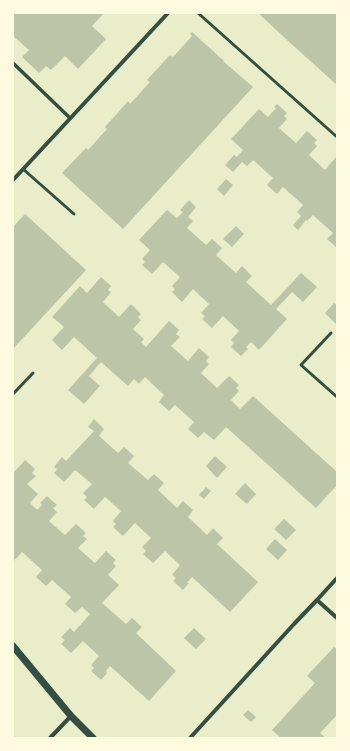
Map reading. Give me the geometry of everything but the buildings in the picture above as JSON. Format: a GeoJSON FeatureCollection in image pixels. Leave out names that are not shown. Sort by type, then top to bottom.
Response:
{"type":"FeatureCollection","features":[{"type":"Feature","properties":{"kind":"street"},"geometry":{"type":"LineString","coordinates":[[13,180],[168,13]]}},
{"type":"Feature","properties":{"kind":"street"},"geometry":{"type":"LineString","coordinates":[[13,62],[70,118]]}},
{"type":"Feature","properties":{"kind":"street"},"geometry":{"type":"LineString","coordinates":[[190,738],[337,578]]}},
{"type":"Feature","properties":{"kind":"street"},"geometry":{"type":"LineString","coordinates":[[317,600],[337,618]]}},
{"type":"Feature","properties":{"kind":"street"},"geometry":{"type":"LineString","coordinates":[[13,646],[71,716],[93,738]]}},
{"type":"Feature","properties":{"kind":"street"},"geometry":{"type":"LineString","coordinates":[[50,738],[71,716]]}},
{"type":"Feature","properties":{"kind":"lane"},"geometry":{"type":"LineString","coordinates":[[198,13],[337,137]]}},
{"type":"Feature","properties":{"kind":"lane"},"geometry":{"type":"LineString","coordinates":[[23,169],[74,214]]}},
{"type":"Feature","properties":{"kind":"lane"},"geometry":{"type":"LineString","coordinates":[[331,333],[301,365],[337,397]]}},
{"type":"Feature","properties":{"kind":"lane"},"geometry":{"type":"LineString","coordinates":[[13,394],[33,373]]}}]}
